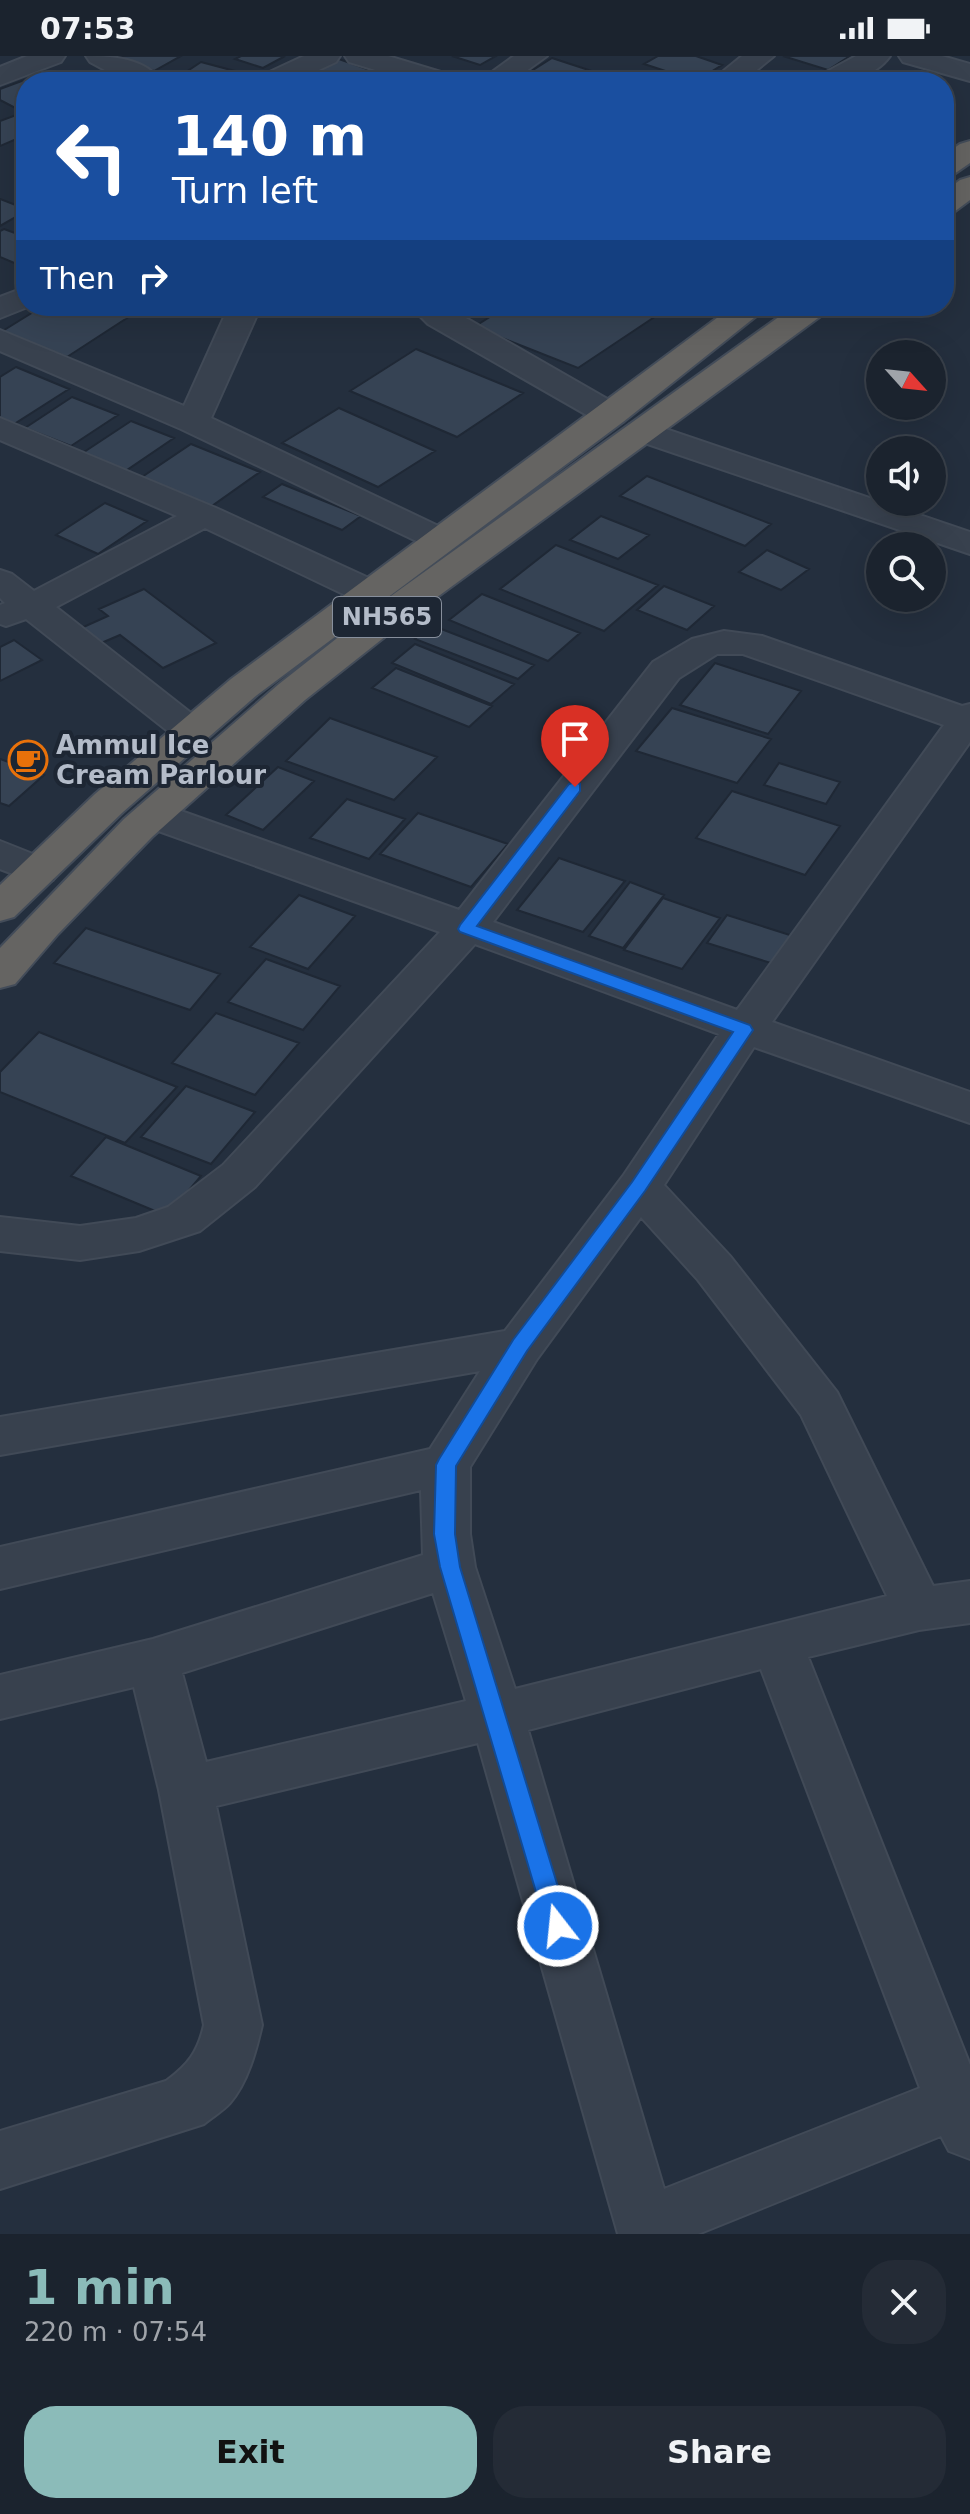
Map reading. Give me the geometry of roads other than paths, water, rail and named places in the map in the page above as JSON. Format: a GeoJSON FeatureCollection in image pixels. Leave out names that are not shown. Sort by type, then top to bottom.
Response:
{"type":"FeatureCollection","features":[{"type":"Feature","properties":{"kind":"highway"},"geometry":{"type":"LineString","coordinates":[[954,198],[970,186]]}},
{"type":"Feature","properties":{"kind":"highway","name":"NH565"},"geometry":{"type":"LineString","coordinates":[[0,974],[38,929],[153,815],[277,706],[398,608],[471,558],[626,423],[742,316]]}},
{"type":"Feature","properties":{"kind":"highway","name":"NH565"},"geometry":{"type":"LineString","coordinates":[[0,908],[109,803],[244,687],[441,540],[798,316]]}},
{"type":"Feature","properties":{"kind":"street"},"geometry":{"type":"LineString","coordinates":[[0,77],[51,56]]}},
{"type":"Feature","properties":{"kind":"street"},"geometry":{"type":"LineString","coordinates":[[100,56],[130,72]]}},
{"type":"Feature","properties":{"kind":"street"},"geometry":{"type":"LineString","coordinates":[[292,72],[326,56]]}},
{"type":"Feature","properties":{"kind":"street"},"geometry":{"type":"LineString","coordinates":[[359,56],[411,72]]}},
{"type":"Feature","properties":{"kind":"street"},"geometry":{"type":"LineString","coordinates":[[508,72],[533,56]]}},
{"type":"Feature","properties":{"kind":"street"},"geometry":{"type":"LineString","coordinates":[[738,72],[760,56]]}},
{"type":"Feature","properties":{"kind":"street"},"geometry":{"type":"LineString","coordinates":[[847,72],[876,56]]}},
{"type":"Feature","properties":{"kind":"street"},"geometry":{"type":"LineString","coordinates":[[913,56],[970,73]]}},
{"type":"Feature","properties":{"kind":"street"},"geometry":{"type":"LineString","coordinates":[[193,422],[241,316]]}},
{"type":"Feature","properties":{"kind":"street"},"geometry":{"type":"LineString","coordinates":[[438,316],[626,423],[970,544]]}},
{"type":"Feature","properties":{"kind":"street"},"geometry":{"type":"LineString","coordinates":[[0,339],[193,422],[441,540]]}},
{"type":"Feature","properties":{"kind":"street"},"geometry":{"type":"LineString","coordinates":[[0,428],[204,515],[371,593]]}},
{"type":"Feature","properties":{"kind":"street"},"geometry":{"type":"LineString","coordinates":[[15,612],[204,515]]}},
{"type":"Feature","properties":{"kind":"street"},"geometry":{"type":"LineString","coordinates":[[0,581],[15,612],[192,732]]}},
{"type":"Feature","properties":{"kind":"street"},"geometry":{"type":"LineString","coordinates":[[0,1234],[80,1243],[139,1234],[184,1219],[239,1176],[466,929],[666,670],[705,644],[725,639],[749,644],[969,718],[744,1030],[639,1187],[520,1346],[446,1465],[445,1534],[450,1567],[497,1716],[647,2230],[965,2110],[777,1643]]}},
{"type":"Feature","properties":{"kind":"street"},"geometry":{"type":"LineString","coordinates":[[153,815],[346,881],[466,929],[970,1108]]}},
{"type":"Feature","properties":{"kind":"street"},"geometry":{"type":"LineString","coordinates":[[0,854],[39,871]]}},
{"type":"Feature","properties":{"kind":"street"},"geometry":{"type":"LineString","coordinates":[[639,1187],[714,1268],[820,1405],[919,1609]]}},
{"type":"Feature","properties":{"kind":"street"},"geometry":{"type":"LineString","coordinates":[[0,1436],[520,1346]]}},
{"type":"Feature","properties":{"kind":"street"},"geometry":{"type":"LineString","coordinates":[[0,1568],[446,1465]]}},
{"type":"Feature","properties":{"kind":"street"},"geometry":{"type":"LineString","coordinates":[[0,1697],[153,1661],[450,1567]]}},
{"type":"Feature","properties":{"kind":"street"},"geometry":{"type":"LineString","coordinates":[[186,1790],[497,1716],[777,1643],[919,1609],[970,1602]]}},
{"type":"Feature","properties":{"kind":"street"},"geometry":{"type":"LineString","coordinates":[[0,2160],[183,2104],[209,2084],[227,2053],[233,2025],[186,1790],[153,1661]]}},
{"type":"Feature","properties":{"kind":"place","name":"Ammul Ice Cream Parlour"},"geometry":{"type":"Point","coordinates":[28,760]}}]}
